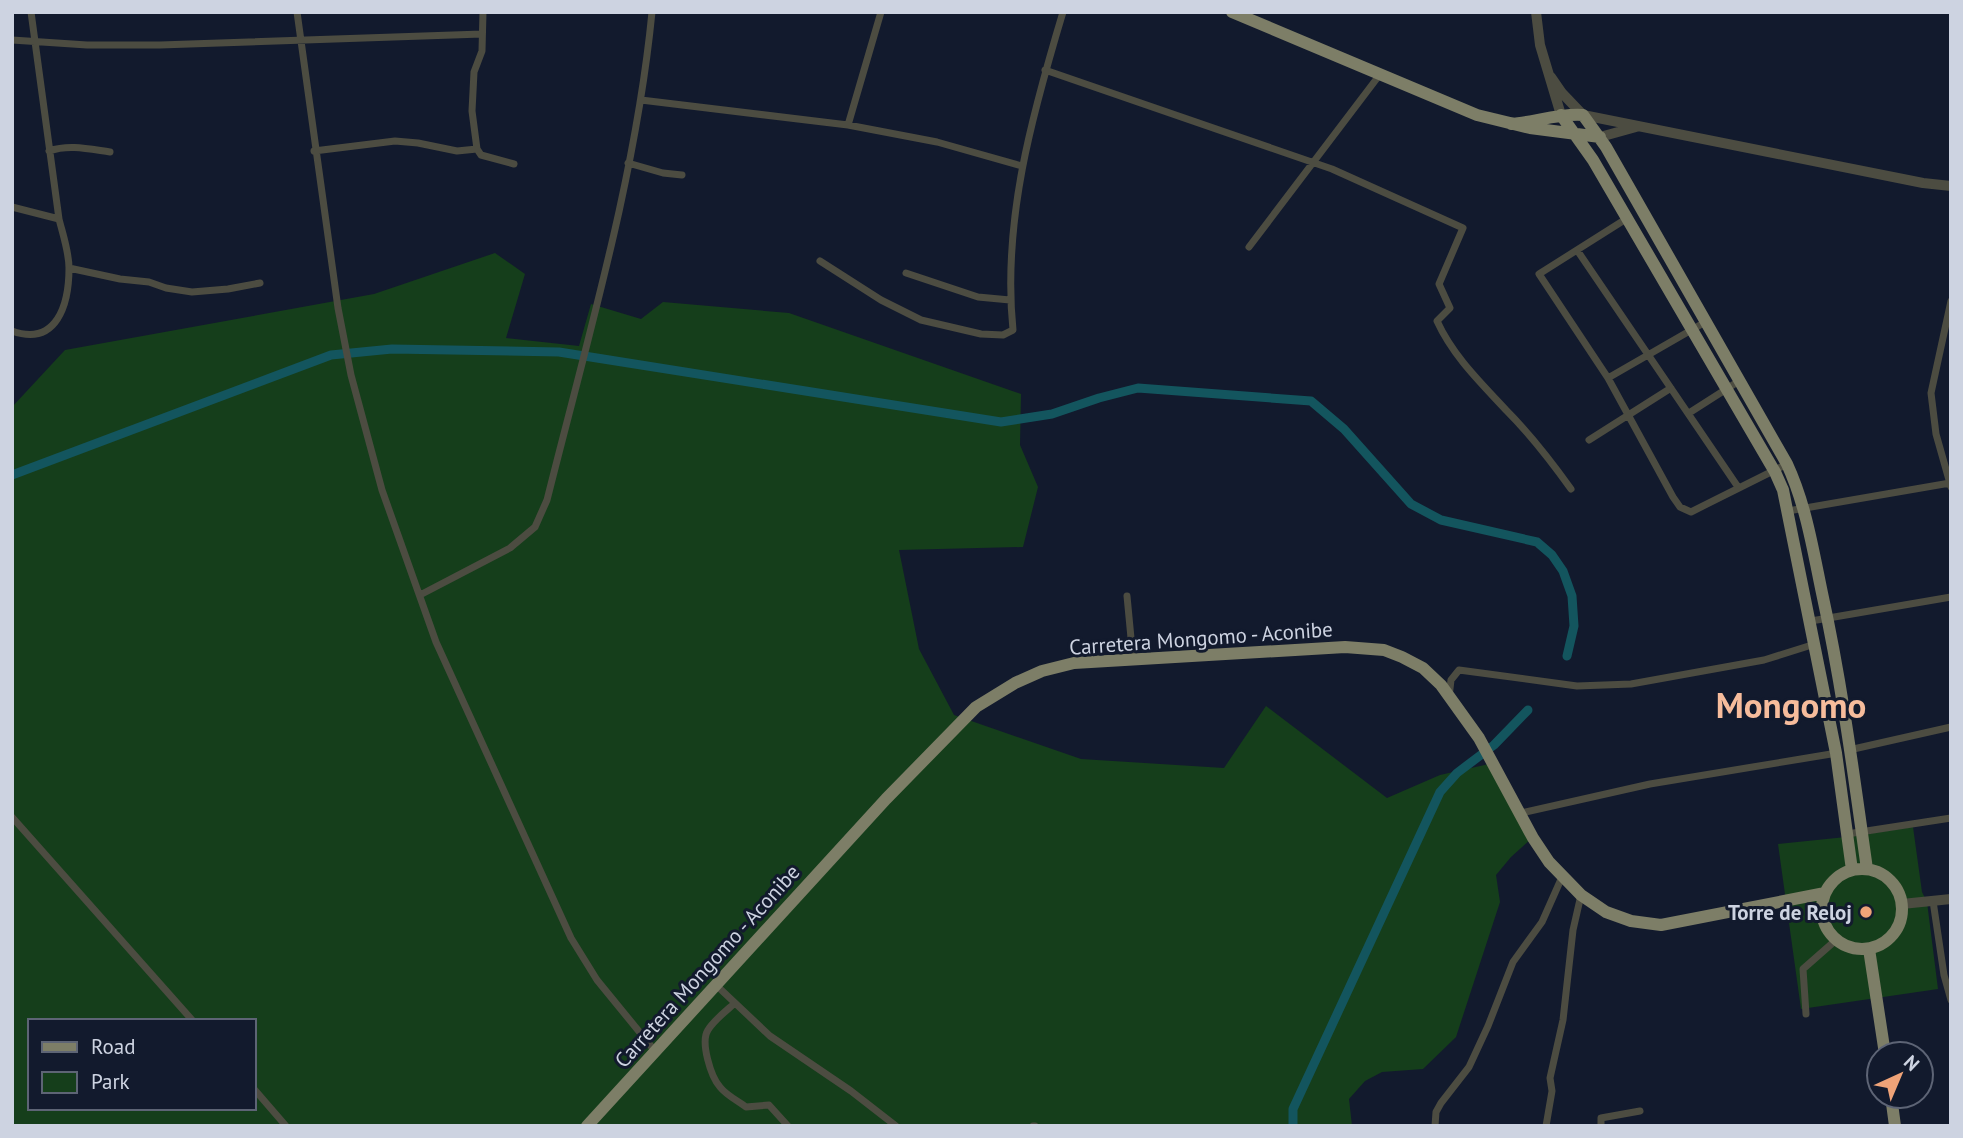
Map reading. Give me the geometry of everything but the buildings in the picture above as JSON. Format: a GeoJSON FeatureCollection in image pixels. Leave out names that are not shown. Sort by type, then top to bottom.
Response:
{"type":"FeatureCollection","features":[{"type":"Feature","properties":{"kind":"main road"},"geometry":{"type":"LineString","coordinates":[[1231,12],[1477,115],[1511,124],[1600,137]]}},
{"type":"Feature","properties":{"kind":"main road"},"geometry":{"type":"LineString","coordinates":[[1511,124],[1536,122],[1561,115],[1583,115],[1600,137],[1787,464],[1804,509],[1827,617],[1867,869]]}},
{"type":"Feature","properties":{"kind":"main road"},"geometry":{"type":"LineString","coordinates":[[1561,115],[1592,160],[1783,489],[1836,753],[1852,870]]}},
{"type":"Feature","properties":{"kind":"main road","name":"Carretera Mongomo - Aconibe"},"geometry":{"type":"LineString","coordinates":[[587,1126],[886,799],[976,707],[1015,683],[1042,671],[1074,663],[1345,647],[1369,648],[1402,657],[1423,668],[1441,685],[1479,738],[1533,838],[1562,877],[1581,895],[1606,912],[1631,921],[1661,925],[1825,893]]}},
{"type":"Feature","properties":{"kind":"main road"},"geometry":{"type":"LineString","coordinates":[[1867,869],[1887,877],[1899,894],[1902,904],[1898,928],[1881,945],[1869,949],[1846,946],[1836,940],[1828,931],[1822,908],[1825,893],[1836,878],[1852,870],[1867,869]]}},
{"type":"Feature","properties":{"kind":"main road","name":"Carretera Mongomo - Aconibe"},"geometry":{"type":"LineString","coordinates":[[1793,901],[1822,908]]}},
{"type":"Feature","properties":{"kind":"main road"},"geometry":{"type":"LineString","coordinates":[[1869,949],[1883,1040]]}},
{"type":"Feature","properties":{"kind":"street"},"geometry":{"type":"LineString","coordinates":[[12,331],[26,336],[41,333],[60,317],[66,304],[69,268],[59,219],[31,12]]}},
{"type":"Feature","properties":{"kind":"street"},"geometry":{"type":"LineString","coordinates":[[297,12],[314,151],[338,308],[351,375],[383,490],[436,642],[571,938],[597,980],[654,1051]]}},
{"type":"Feature","properties":{"kind":"street"},"geometry":{"type":"LineString","coordinates":[[484,12],[482,51],[474,72],[472,111],[477,149],[481,155],[514,164]]}},
{"type":"Feature","properties":{"kind":"street"},"geometry":{"type":"LineString","coordinates":[[420,595],[510,548],[535,527],[547,500],[628,163],[641,100],[652,12]]}},
{"type":"Feature","properties":{"kind":"street"},"geometry":{"type":"LineString","coordinates":[[848,125],[881,12]]}},
{"type":"Feature","properties":{"kind":"street"},"geometry":{"type":"LineString","coordinates":[[820,261],[881,300],[921,320],[981,334],[1003,335],[1013,330],[1010,300],[1012,250],[1022,166],[1045,70],[1063,12]]}},
{"type":"Feature","properties":{"kind":"street"},"geometry":{"type":"LineString","coordinates":[[1536,12],[1541,45],[1561,115]]}},
{"type":"Feature","properties":{"kind":"street"},"geometry":{"type":"LineString","coordinates":[[12,40],[35,43],[148,45],[482,34]]}},
{"type":"Feature","properties":{"kind":"street"},"geometry":{"type":"LineString","coordinates":[[1045,70],[1314,163],[1463,228],[1439,284],[1450,308],[1437,321],[1444,337],[1474,378],[1549,456],[1571,489]]}},
{"type":"Feature","properties":{"kind":"street"},"geometry":{"type":"LineString","coordinates":[[1249,247],[1381,73]]}},
{"type":"Feature","properties":{"kind":"street"},"geometry":{"type":"LineString","coordinates":[[1551,77],[1583,115],[1923,183],[1951,186]]}},
{"type":"Feature","properties":{"kind":"street"},"geometry":{"type":"LineString","coordinates":[[641,100],[848,125],[937,142],[1022,166]]}},
{"type":"Feature","properties":{"kind":"street"},"geometry":{"type":"LineString","coordinates":[[1600,137],[1640,127]]}},
{"type":"Feature","properties":{"kind":"street"},"geometry":{"type":"LineString","coordinates":[[314,151],[395,141],[418,142],[457,151],[477,149]]}},
{"type":"Feature","properties":{"kind":"street"},"geometry":{"type":"LineString","coordinates":[[49,151],[77,147],[110,152]]}},
{"type":"Feature","properties":{"kind":"street"},"geometry":{"type":"LineString","coordinates":[[628,163],[663,173],[682,175]]}},
{"type":"Feature","properties":{"kind":"street"},"geometry":{"type":"LineString","coordinates":[[12,207],[59,219]]}},
{"type":"Feature","properties":{"kind":"street"},"geometry":{"type":"LineString","coordinates":[[1626,219],[1539,274],[1608,378],[1607,381],[1680,507],[1691,512],[1787,464]]}},
{"type":"Feature","properties":{"kind":"street"},"geometry":{"type":"LineString","coordinates":[[1577,250],[1738,487]]}},
{"type":"Feature","properties":{"kind":"street"},"geometry":{"type":"LineString","coordinates":[[69,268],[192,292],[260,283]]}},
{"type":"Feature","properties":{"kind":"street"},"geometry":{"type":"LineString","coordinates":[[906,273],[978,297],[1010,300]]}},
{"type":"Feature","properties":{"kind":"street"},"geometry":{"type":"LineString","coordinates":[[1788,511],[1950,485],[1936,434],[1931,393],[1951,301]]}},
{"type":"Feature","properties":{"kind":"street"},"geometry":{"type":"LineString","coordinates":[[1608,378],[1707,321]]}},
{"type":"Feature","properties":{"kind":"street"},"geometry":{"type":"LineString","coordinates":[[1689,413],[1739,381]]}},
{"type":"Feature","properties":{"kind":"street"},"geometry":{"type":"LineString","coordinates":[[1589,440],[1671,388]]}},
{"type":"Feature","properties":{"kind":"street"},"geometry":{"type":"LineString","coordinates":[[1127,596],[1133,659]]}},
{"type":"Feature","properties":{"kind":"street"},"geometry":{"type":"LineString","coordinates":[[1811,621],[1951,597]]}},
{"type":"Feature","properties":{"kind":"street"},"geometry":{"type":"LineString","coordinates":[[1449,698],[1451,680],[1459,670],[1577,686],[1631,684],[1764,660],[1815,644]]}},
{"type":"Feature","properties":{"kind":"street"},"geometry":{"type":"LineString","coordinates":[[1521,813],[1650,784],[1836,753],[1951,727]]}},
{"type":"Feature","properties":{"kind":"street"},"geometry":{"type":"LineString","coordinates":[[12,817],[190,1019]]}},
{"type":"Feature","properties":{"kind":"street"},"geometry":{"type":"LineString","coordinates":[[1847,834],[1951,818]]}},
{"type":"Feature","properties":{"kind":"street"},"geometry":{"type":"LineString","coordinates":[[1435,1126],[1436,1112],[1469,1067],[1513,962],[1542,922],[1562,877]]}},
{"type":"Feature","properties":{"kind":"street"},"geometry":{"type":"LineString","coordinates":[[1546,1126],[1552,1091],[1550,1077],[1568,993],[1573,930],[1581,895]]}},
{"type":"Feature","properties":{"kind":"street"},"geometry":{"type":"LineString","coordinates":[[1902,904],[1951,899]]}},
{"type":"Feature","properties":{"kind":"street"},"geometry":{"type":"LineString","coordinates":[[1933,901],[1944,975],[1951,1000]]}},
{"type":"Feature","properties":{"kind":"street"},"geometry":{"type":"LineString","coordinates":[[1806,1014],[1803,969],[1836,940]]}},
{"type":"Feature","properties":{"kind":"street"},"geometry":{"type":"LineString","coordinates":[[716,985],[770,1036],[851,1091],[896,1126]]}},
{"type":"Feature","properties":{"kind":"street"},"geometry":{"type":"LineString","coordinates":[[735,1003],[707,1031],[705,1040],[708,1059],[717,1082],[721,1090],[746,1107],[769,1105],[788,1126]]}},
{"type":"Feature","properties":{"kind":"street"},"geometry":{"type":"LineString","coordinates":[[256,1091],[286,1126]]}},
{"type":"Feature","properties":{"kind":"street"},"geometry":{"type":"LineString","coordinates":[[1601,1126],[1601,1118],[1640,1111]]}},
{"type":"Feature","properties":{"kind":"green space"},"geometry":{"type":"Polygon","coordinates":[[[495,253],[525,274],[506,338],[579,346],[591,304],[641,319],[663,302],[789,313],[1021,394],[1020,445],[1038,487],[1023,547],[899,550],[919,649],[954,715],[1081,759],[1224,768],[1266,706],[1387,798],[1440,775],[1489,764],[1531,839],[1496,875],[1500,902],[1456,1037],[1423,1069],[1382,1072],[1365,1081],[1349,1099],[1352,1126],[12,1126],[12,407],[65,350],[374,294],[495,253]]]}},
{"type":"Feature","properties":{"kind":"green space"},"geometry":{"type":"Polygon","coordinates":[[[1913,827],[1922,892],[1927,902],[1938,989],[1801,1009],[1778,844],[1913,827]]]}},
{"type":"Feature","properties":{"kind":"waterway"},"geometry":{"type":"LineString","coordinates":[[12,475],[331,355],[392,349],[559,352],[1001,422],[1052,414],[1138,388],[1311,401],[1344,429],[1411,504],[1441,520],[1537,542],[1552,555],[1563,571],[1572,596],[1574,626],[1567,656]]}},
{"type":"Feature","properties":{"kind":"waterway"},"geometry":{"type":"LineString","coordinates":[[1293,1126],[1293,1109],[1440,792],[1457,773],[1494,745],[1528,710]]}},
{"type":"Feature","properties":{"kind":"place","name":"Torre de Reloj"},"geometry":{"type":"Point","coordinates":[1866,912]}},
{"type":"Feature","properties":{"kind":"district","name":"Mongomo"},"geometry":{"type":"Point","coordinates":[1791,705]}}]}
